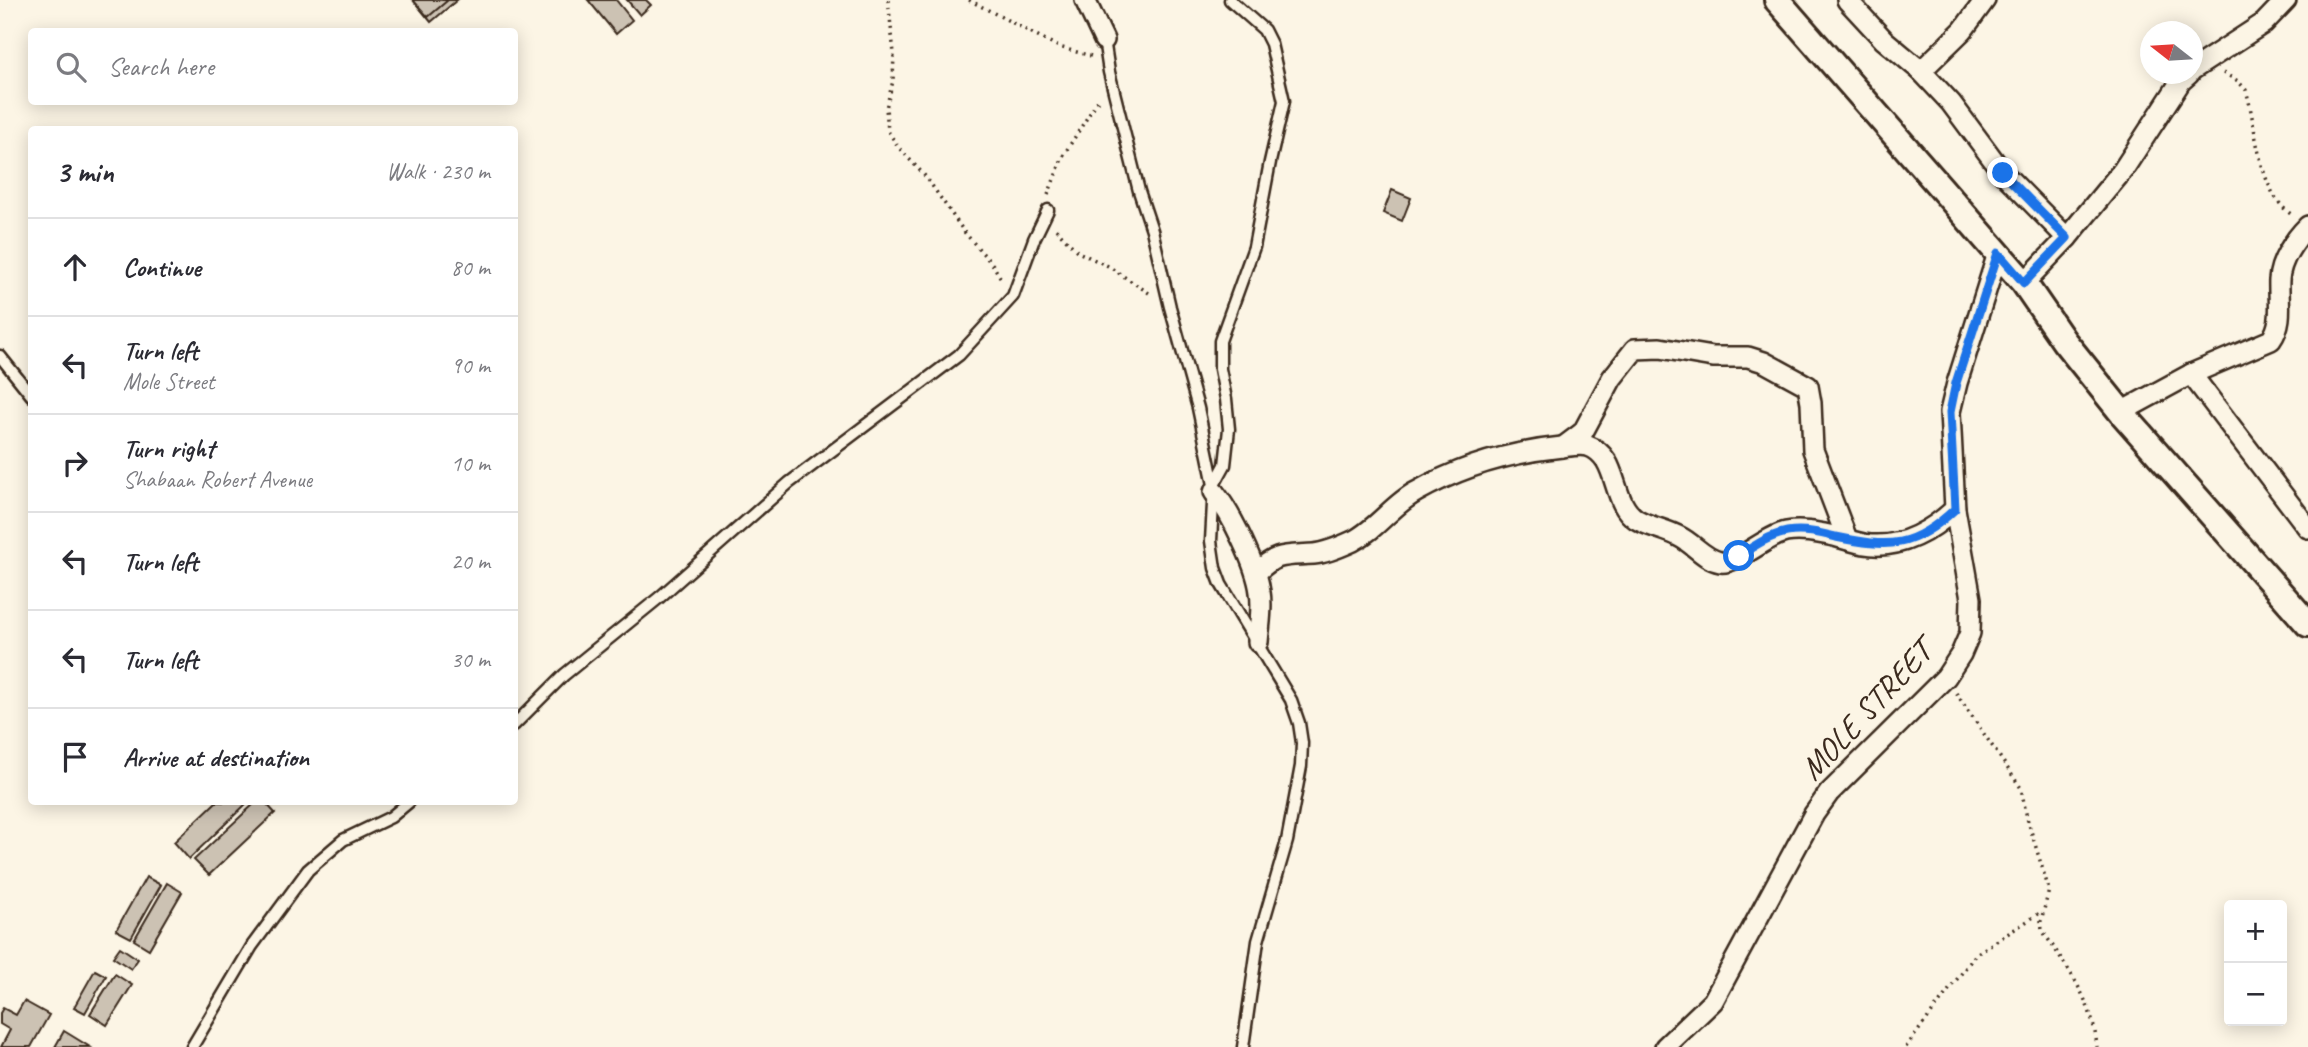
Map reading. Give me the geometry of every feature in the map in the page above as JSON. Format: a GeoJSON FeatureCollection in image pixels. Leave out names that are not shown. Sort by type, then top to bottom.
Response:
{"type":"FeatureCollection","features":[{"type":"Feature","properties":{"kind":"street"},"geometry":{"type":"LineString","coordinates":[[1085,0],[1104,40]]}},
{"type":"Feature","properties":{"kind":"street"},"geometry":{"type":"LineString","coordinates":[[1777,0],[2024,283],[2064,341],[2121,412],[2308,624]]}},
{"type":"Feature","properties":{"kind":"street"},"geometry":{"type":"LineString","coordinates":[[1847,0],[1884,40],[1921,71],[1951,103],[2003,173],[2067,238]]}},
{"type":"Feature","properties":{"kind":"street"},"geometry":{"type":"LineString","coordinates":[[1921,71],[1963,30],[1985,0]]}},
{"type":"Feature","properties":{"kind":"street"},"geometry":{"type":"LineString","coordinates":[[2203,63],[2264,23],[2286,0]]}},
{"type":"Feature","properties":{"kind":"street"},"geometry":{"type":"LineString","coordinates":[[2024,283],[2067,238],[2123,170],[2178,84]]}},
{"type":"Feature","properties":{"kind":"street"},"geometry":{"type":"LineString","coordinates":[[2121,412],[2191,374],[2272,340],[2278,332],[2281,268],[2303,222]]}},
{"type":"Feature","properties":{"kind":"street","name":"MOLE STREET"},"geometry":{"type":"LineString","coordinates":[[1665,1047],[1713,1002],[1814,814],[1829,793],[1946,677],[1961,654],[1970,633],[1972,614],[1955,509],[1950,412],[1956,383],[1998,253]]}},
{"type":"Feature","properties":{"kind":"street"},"geometry":{"type":"LineString","coordinates":[[1562,447],[1583,432],[1612,378],[1635,349],[1660,348],[1713,357],[1748,357],[1764,362],[1808,386],[1813,450],[1847,539]]}},
{"type":"Feature","properties":{"kind":"street"},"geometry":{"type":"LineString","coordinates":[[2191,374],[2308,528]]}},
{"type":"Feature","properties":{"kind":"street"},"geometry":{"type":"LineString","coordinates":[[1256,573],[1274,558],[1323,553],[1356,540],[1414,492],[1481,464],[1533,449],[1586,446],[1598,452],[1609,464],[1631,515],[1637,520],[1678,536],[1713,560],[1730,561],[1767,539],[1792,531],[1876,544],[1912,539],[1939,524],[1955,509]]}},
{"type":"Feature","properties":{"kind":"street"},"geometry":{"type":"LineString","coordinates":[[1214,489],[1256,573],[1261,600],[1258,642]]}},
{"type":"Feature","properties":{"kind":"lane"},"geometry":{"type":"LineString","coordinates":[[1098,0],[1111,81],[1195,396],[1214,489],[1212,541],[1215,568],[1291,700],[1302,743],[1301,766],[1287,841],[1258,941],[1244,1047]]}},
{"type":"Feature","properties":{"kind":"lane"},"geometry":{"type":"LineString","coordinates":[[1214,489],[1225,465],[1229,429],[1220,369],[1220,341],[1254,247],[1284,101],[1271,44],[1264,30],[1230,0]]}},
{"type":"Feature","properties":{"kind":"lane"},"geometry":{"type":"LineString","coordinates":[[518,721],[564,675],[660,597],[789,483],[959,355],[1013,296],[1048,210]]}},
{"type":"Feature","properties":{"kind":"lane"},"geometry":{"type":"LineString","coordinates":[[0,356],[28,391]]}},
{"type":"Feature","properties":{"kind":"lane"},"geometry":{"type":"LineString","coordinates":[[192,1047],[252,946],[307,870],[343,840],[380,823],[404,805]]}},
{"type":"Feature","properties":{"kind":"path"},"geometry":{"type":"LineString","coordinates":[[888,0],[894,53],[893,81],[886,108],[888,131],[899,148],[926,177],[965,233],[993,265],[1013,296]]}},
{"type":"Feature","properties":{"kind":"path"},"geometry":{"type":"LineString","coordinates":[[969,0],[1059,47],[1107,60]]}},
{"type":"Feature","properties":{"kind":"path"},"geometry":{"type":"LineString","coordinates":[[2203,70],[2238,81],[2246,89],[2269,186],[2287,212],[2303,222]]}},
{"type":"Feature","properties":{"kind":"path"},"geometry":{"type":"LineString","coordinates":[[1111,81],[1063,156],[1048,194],[1048,210],[1053,226],[1078,252],[1108,266],[1170,307]]}},
{"type":"Feature","properties":{"kind":"path"},"geometry":{"type":"LineString","coordinates":[[1946,677],[2021,788],[2027,818],[2049,890],[2040,920],[2042,930],[2080,988],[2090,1010],[2097,1047]]}},
{"type":"Feature","properties":{"kind":"path"},"geometry":{"type":"LineString","coordinates":[[1906,1047],[1976,954],[2045,910]]}},
{"type":"Feature","properties":{"kind":"building"},"geometry":{"type":"Polygon","coordinates":[[[413,0],[457,0],[431,22],[413,0]]]}},
{"type":"Feature","properties":{"kind":"building"},"geometry":{"type":"Polygon","coordinates":[[[413,0],[448,0],[428,17],[413,0]]]}},
{"type":"Feature","properties":{"kind":"building"},"geometry":{"type":"Polygon","coordinates":[[[588,0],[616,0],[632,20],[616,34],[588,0]]]}},
{"type":"Feature","properties":{"kind":"building"},"geometry":{"type":"Polygon","coordinates":[[[627,0],[646,0],[651,5],[640,15],[627,0]]]}},
{"type":"Feature","properties":{"kind":"building"},"geometry":{"type":"Polygon","coordinates":[[[1392,190],[1411,198],[1402,221],[1383,213],[1392,190]]]}},
{"type":"Feature","properties":{"kind":"building"},"geometry":{"type":"Polygon","coordinates":[[[213,805],[245,805],[189,859],[174,842],[213,805]]]}},
{"type":"Feature","properties":{"kind":"building"},"geometry":{"type":"Polygon","coordinates":[[[253,805],[268,805],[275,813],[209,875],[194,860],[253,805]]]}},
{"type":"Feature","properties":{"kind":"building"},"geometry":{"type":"Polygon","coordinates":[[[146,877],[161,885],[131,938],[116,930],[146,877]]]}},
{"type":"Feature","properties":{"kind":"building"},"geometry":{"type":"Polygon","coordinates":[[[167,883],[182,892],[149,949],[134,940],[167,883]]]}},
{"type":"Feature","properties":{"kind":"building"},"geometry":{"type":"Polygon","coordinates":[[[120,947],[138,959],[131,969],[113,957],[120,947]]]}},
{"type":"Feature","properties":{"kind":"building"},"geometry":{"type":"Polygon","coordinates":[[[95,970],[106,976],[85,1013],[74,1007],[95,970]]]}},
{"type":"Feature","properties":{"kind":"building"},"geometry":{"type":"Polygon","coordinates":[[[115,974],[132,985],[107,1025],[90,1014],[115,974]]]}},
{"type":"Feature","properties":{"kind":"building"},"geometry":{"type":"Polygon","coordinates":[[[24,1001],[49,1015],[31,1047],[1,1047],[10,1030],[0,1024],[0,1013],[3,1008],[16,1015],[24,1001]]]}},
{"type":"Feature","properties":{"kind":"building"},"geometry":{"type":"Polygon","coordinates":[[[64,1031],[90,1047],[55,1047],[64,1031]]]}},
{"type":"Feature","properties":{"kind":"route"},"geometry":{"type":"LineString","coordinates":[[1739,556],[1767,539],[1792,531],[1828,535],[1865,544],[1912,539],[1939,524],[1955,509],[1950,412],[1956,383],[1998,253],[2024,283],[2067,238],[2003,173]]}}]}
